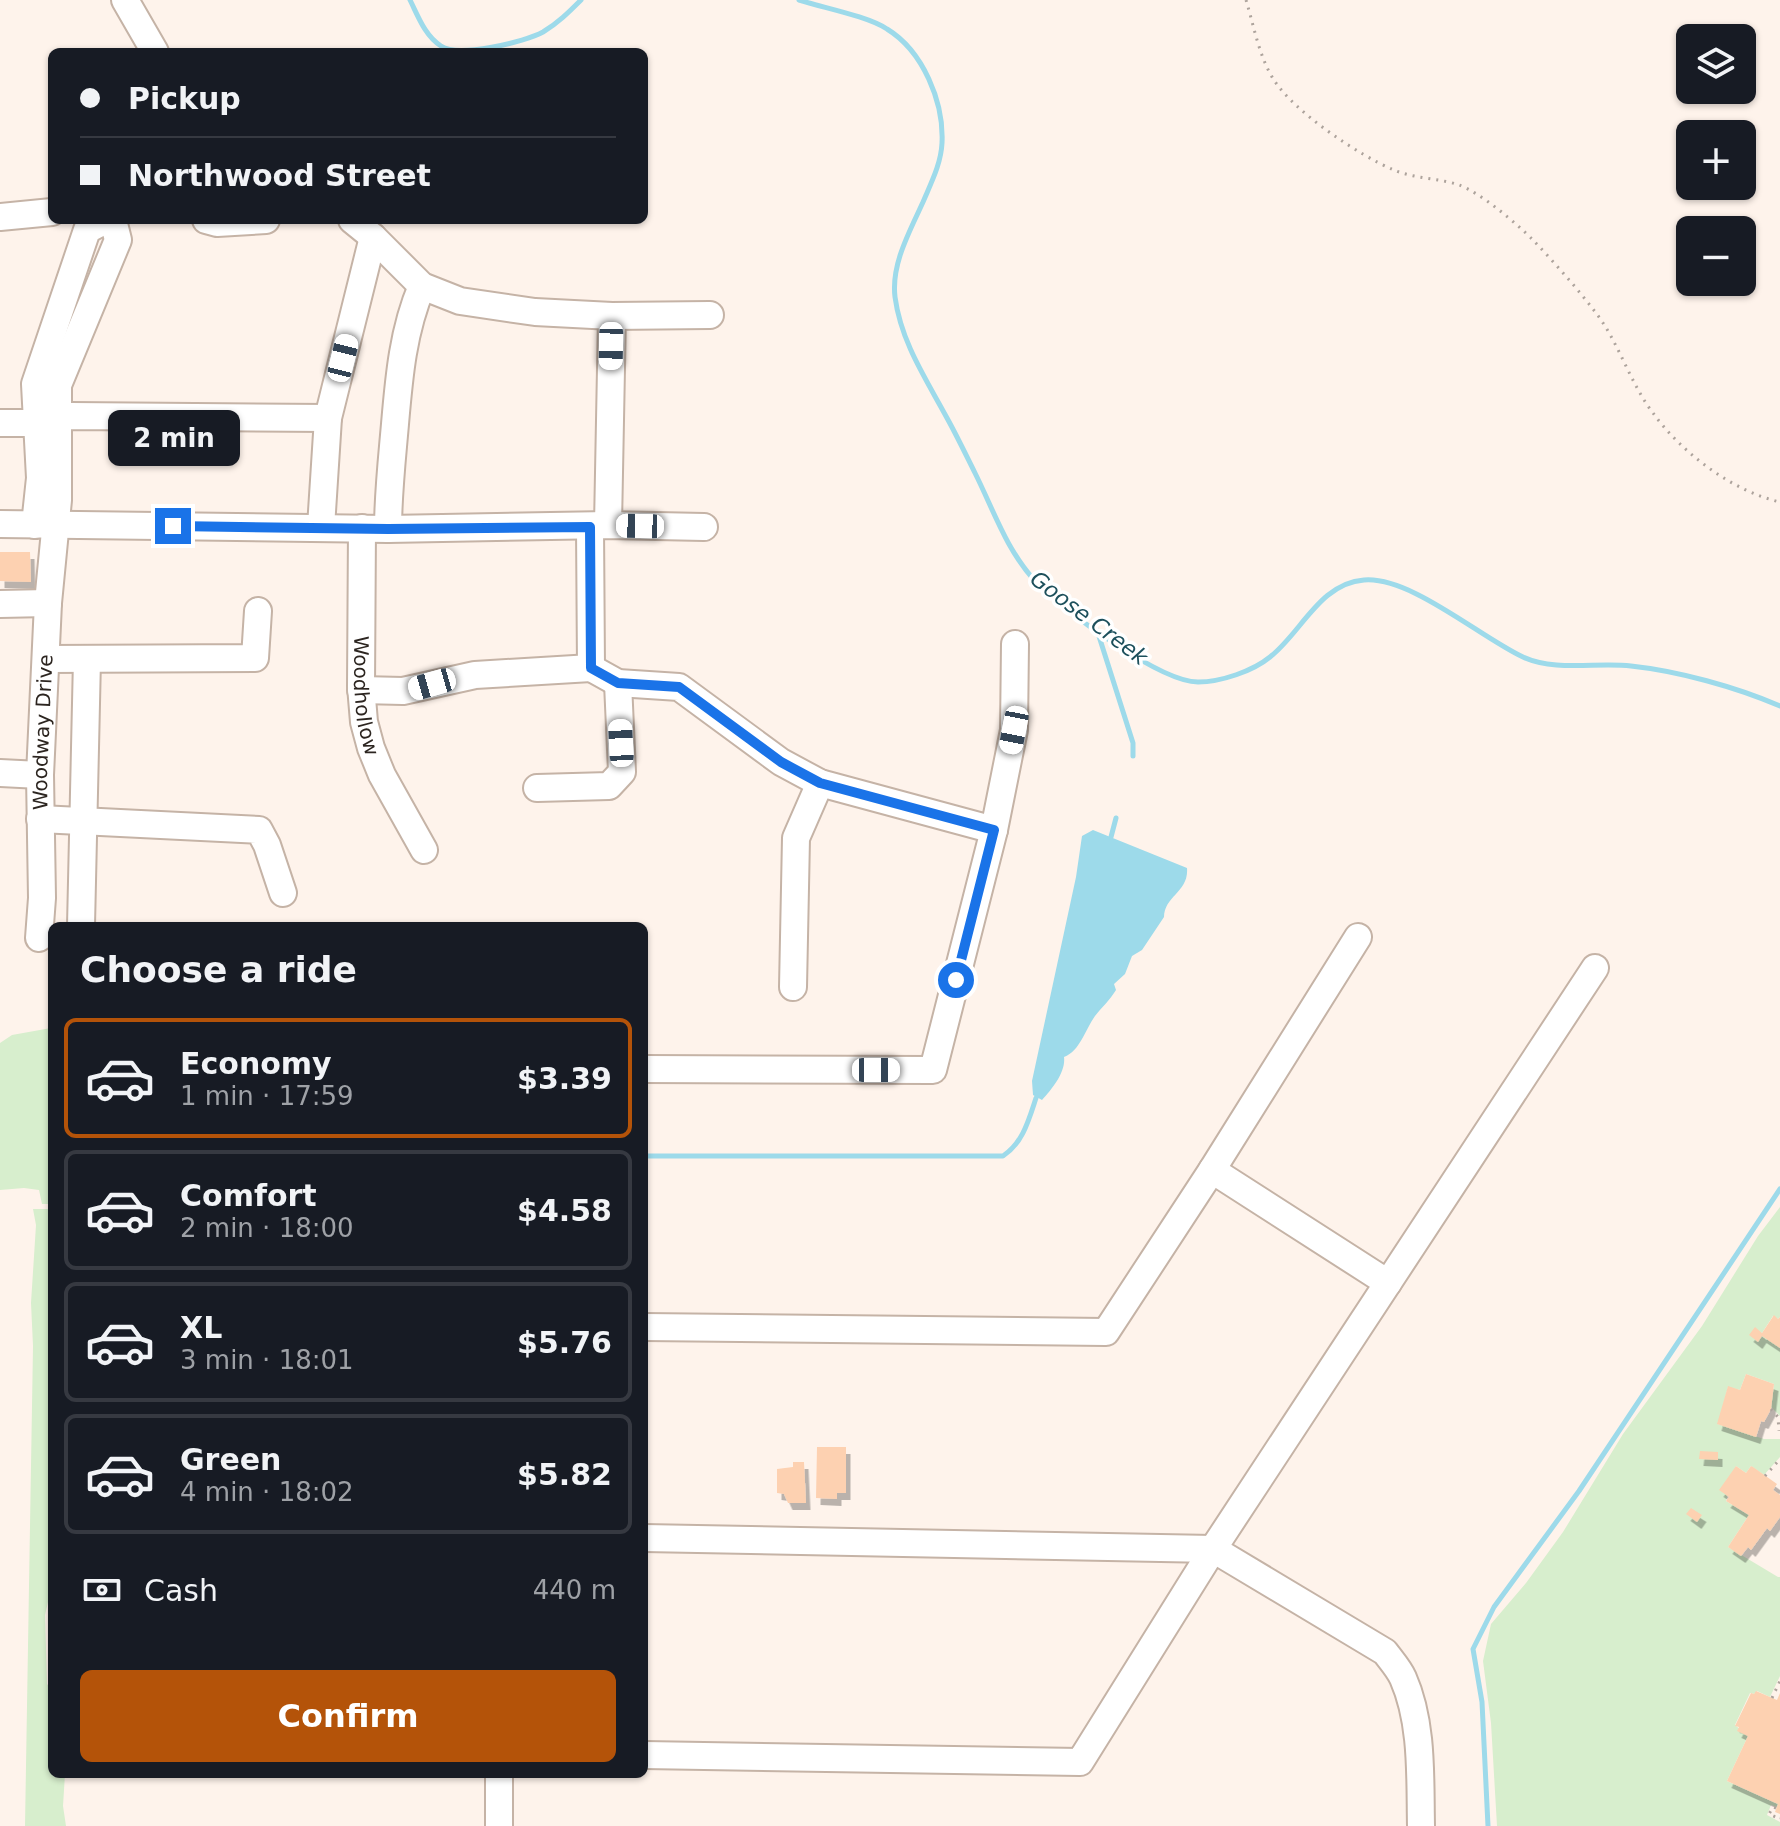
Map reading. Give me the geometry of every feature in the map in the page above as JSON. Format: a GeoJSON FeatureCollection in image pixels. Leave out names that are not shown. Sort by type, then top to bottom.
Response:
{"type":"FeatureCollection","features":[{"type":"Feature","properties":{"kind":"street"},"geometry":{"type":"LineString","coordinates":[[125,0],[153,48]]}},
{"type":"Feature","properties":{"kind":"street"},"geometry":{"type":"LineString","coordinates":[[0,217],[48,212]]}},
{"type":"Feature","properties":{"kind":"street"},"geometry":{"type":"LineString","coordinates":[[47,422],[35,384],[87,230],[98,224]]}},
{"type":"Feature","properties":{"kind":"street"},"geometry":{"type":"LineString","coordinates":[[47,422],[58,385],[118,240],[114,224]]}},
{"type":"Feature","properties":{"kind":"street"},"geometry":{"type":"LineString","coordinates":[[357,224],[422,286],[460,301],[535,312],[612,316],[710,315]]}},
{"type":"Feature","properties":{"kind":"street"},"geometry":{"type":"LineString","coordinates":[[321,527],[328,418],[373,237]]}},
{"type":"Feature","properties":{"kind":"street","name":"Woodhollow"},"geometry":{"type":"LineString","coordinates":[[422,286],[410,316],[400,372],[388,495],[375,528],[361,690],[364,722],[371,748],[382,775],[424,850]]}},
{"type":"Feature","properties":{"kind":"street"},"geometry":{"type":"LineString","coordinates":[[591,668],[612,316]]}},
{"type":"Feature","properties":{"kind":"street"},"geometry":{"type":"LineString","coordinates":[[0,423],[47,422],[71,416],[328,418]]}},
{"type":"Feature","properties":{"kind":"street","name":"Woodway Drive"},"geometry":{"type":"LineString","coordinates":[[39,938],[42,898],[40,775],[48,603],[40,478],[47,422]]}},
{"type":"Feature","properties":{"kind":"street"},"geometry":{"type":"LineString","coordinates":[[0,524],[375,528],[704,527]]}},
{"type":"Feature","properties":{"kind":"street"},"geometry":{"type":"LineString","coordinates":[[0,604],[48,603]]}},
{"type":"Feature","properties":{"kind":"street"},"geometry":{"type":"LineString","coordinates":[[47,659],[255,658],[258,611]]}},
{"type":"Feature","properties":{"kind":"street"},"geometry":{"type":"LineString","coordinates":[[648,1069],[933,1070],[994,830],[1014,730],[1015,644]]}},
{"type":"Feature","properties":{"kind":"street"},"geometry":{"type":"LineString","coordinates":[[81,922],[87,659]]}},
{"type":"Feature","properties":{"kind":"street"},"geometry":{"type":"LineString","coordinates":[[361,690],[403,691],[475,675],[591,668],[618,683],[679,687],[781,762],[820,783],[994,830]]}},
{"type":"Feature","properties":{"kind":"street"},"geometry":{"type":"LineString","coordinates":[[537,788],[609,786],[622,772],[618,683]]}},
{"type":"Feature","properties":{"kind":"street"},"geometry":{"type":"LineString","coordinates":[[0,773],[40,775]]}},
{"type":"Feature","properties":{"kind":"street"},"geometry":{"type":"LineString","coordinates":[[793,987],[796,838],[820,783]]}},
{"type":"Feature","properties":{"kind":"street"},"geometry":{"type":"LineString","coordinates":[[40,819],[259,830],[283,893]]}},
{"type":"Feature","properties":{"kind":"street"},"geometry":{"type":"LineString","coordinates":[[648,1327],[1106,1332],[1358,937]]}},
{"type":"Feature","properties":{"kind":"street"},"geometry":{"type":"LineString","coordinates":[[648,1755],[1080,1762],[1213,1549],[1595,968]]}},
{"type":"Feature","properties":{"kind":"street"},"geometry":{"type":"LineString","coordinates":[[1212,1170],[1388,1283]]}},
{"type":"Feature","properties":{"kind":"street"},"geometry":{"type":"LineString","coordinates":[[648,1538],[1213,1549],[1385,1652],[1403,1677],[1414,1716],[1420,1759],[1421,1826]]}},
{"type":"Feature","properties":{"kind":"street"},"geometry":{"type":"LineString","coordinates":[[499,1778],[499,1826]]}},
{"type":"Feature","properties":{"kind":"path"},"geometry":{"type":"LineString","coordinates":[[1246,0],[1274,80],[1302,112],[1396,171],[1460,185],[1531,238],[1597,314],[1653,413],[1695,458],[1726,480],[1760,497],[1780,502]]}},
{"type":"Feature","properties":{"kind":"path"},"geometry":{"type":"LineString","coordinates":[[1771,1409],[1778,1417],[1779,1431]]}},
{"type":"Feature","properties":{"kind":"path"},"geometry":{"type":"LineString","coordinates":[[1765,1476],[1780,1459]]}},
{"type":"Feature","properties":{"kind":"path"},"geometry":{"type":"LineString","coordinates":[[1772,1698],[1780,1681]]}},
{"type":"Feature","properties":{"kind":"path"},"geometry":{"type":"LineString","coordinates":[[1776,1808],[1773,1807],[1769,1814],[1780,1819]]}},
{"type":"Feature","properties":{"kind":"green space"},"geometry":{"type":"Polygon","coordinates":[[[48,1029],[48,1204],[42,1204],[39,1190],[0,1190],[0,1043],[12,1035],[48,1029]]]}},
{"type":"Feature","properties":{"kind":"green space"},"geometry":{"type":"Polygon","coordinates":[[[1780,1207],[1780,1317],[1773,1316],[1762,1333],[1755,1328],[1780,1348],[1780,1416],[1771,1407],[1774,1384],[1746,1374],[1740,1390],[1728,1387],[1718,1424],[1764,1439],[1780,1439],[1780,1457],[1764,1475],[1751,1466],[1746,1473],[1736,1466],[1726,1501],[1749,1515],[1728,1547],[1780,1577],[1780,1676],[1770,1697],[1757,1691],[1750,1693],[1735,1725],[1748,1736],[1727,1781],[1778,1804],[1777,1807],[1771,1805],[1767,1815],[1780,1822],[1780,1826],[1497,1826],[1491,1723],[1483,1661],[1491,1624],[1563,1532],[1623,1434],[1702,1326],[1758,1236],[1780,1207]]]}},
{"type":"Feature","properties":{"kind":"green space"},"geometry":{"type":"Polygon","coordinates":[[[33,1209],[48,1209],[48,1602],[45,1615],[48,1778],[65,1778],[63,1806],[66,1826],[25,1826],[33,1346],[31,1303],[36,1225],[33,1209]]]}},
{"type":"Feature","properties":{"kind":"water"},"geometry":{"type":"Polygon","coordinates":[[[1093,830],[1187,868],[1187,876],[1142,950],[1132,956],[1125,974],[1114,984],[1114,994],[1095,1016],[1078,1045],[1064,1057],[1061,1074],[1042,1100],[1033,1095],[1032,1081],[1082,836],[1093,830]]]}},
{"type":"Feature","properties":{"kind":"building"},"geometry":{"type":"Polygon","coordinates":[[[0,552],[30,552],[31,582],[0,581],[0,552]]]}},
{"type":"Feature","properties":{"kind":"building"},"geometry":{"type":"Polygon","coordinates":[[[1774,1315],[1778,1319],[1780,1317],[1780,1348],[1762,1336],[1758,1342],[1749,1335],[1755,1327],[1762,1333],[1774,1315]]]}},
{"type":"Feature","properties":{"kind":"building"},"geometry":{"type":"Polygon","coordinates":[[[1746,1374],[1774,1384],[1771,1409],[1764,1422],[1761,1421],[1756,1437],[1717,1424],[1728,1386],[1740,1390],[1746,1374]]]}},
{"type":"Feature","properties":{"kind":"building"},"geometry":{"type":"Polygon","coordinates":[[[817,1447],[846,1447],[846,1493],[837,1493],[837,1499],[816,1498],[817,1447]]]}},
{"type":"Feature","properties":{"kind":"building"},"geometry":{"type":"Polygon","coordinates":[[[1700,1451],[1718,1452],[1718,1460],[1699,1459],[1700,1451]]]}},
{"type":"Feature","properties":{"kind":"building"},"geometry":{"type":"Polygon","coordinates":[[[793,1462],[804,1462],[806,1503],[788,1503],[784,1494],[777,1493],[777,1469],[793,1467],[793,1462]]]}},
{"type":"Feature","properties":{"kind":"building"},"geometry":{"type":"Polygon","coordinates":[[[1736,1466],[1746,1473],[1753,1467],[1777,1484],[1773,1490],[1780,1495],[1780,1517],[1770,1531],[1767,1528],[1751,1550],[1748,1547],[1741,1556],[1728,1547],[1749,1515],[1726,1501],[1729,1497],[1719,1490],[1736,1466]]]}},
{"type":"Feature","properties":{"kind":"building"},"geometry":{"type":"Polygon","coordinates":[[[1691,1508],[1702,1515],[1697,1522],[1686,1514],[1691,1508]]]}},
{"type":"Feature","properties":{"kind":"building"},"geometry":{"type":"Polygon","coordinates":[[[1756,1691],[1777,1700],[1780,1693],[1780,1814],[1775,1812],[1778,1804],[1727,1781],[1748,1736],[1737,1731],[1739,1727],[1735,1726],[1751,1693],[1756,1691]]]}},
{"type":"Feature","properties":{"kind":"waterway","name":"Goose Creek"},"geometry":{"type":"LineString","coordinates":[[410,0],[431,37],[447,48]]}},
{"type":"Feature","properties":{"kind":"waterway","name":"Goose Creek"},"geometry":{"type":"LineString","coordinates":[[484,48],[543,32],[581,0]]}},
{"type":"Feature","properties":{"kind":"waterway","name":"Goose Creek"},"geometry":{"type":"LineString","coordinates":[[799,0],[879,24],[911,50],[929,79],[942,127],[941,151],[938,166],[896,272],[898,314],[915,360],[1016,556],[1035,581],[1088,625],[1160,670],[1181,679],[1207,682],[1236,675],[1263,662],[1335,590],[1364,580],[1382,581],[1423,597],[1506,648],[1536,662],[1618,665],[1668,672],[1726,686],[1780,706]]}},
{"type":"Feature","properties":{"kind":"waterway"},"geometry":{"type":"LineString","coordinates":[[1097,630],[1133,743],[1133,756]]}},
{"type":"Feature","properties":{"kind":"waterway"},"geometry":{"type":"LineString","coordinates":[[1111,837],[1116,818]]}},
{"type":"Feature","properties":{"kind":"waterway"},"geometry":{"type":"LineString","coordinates":[[648,1156],[1003,1156],[1020,1137],[1036,1098]]}},
{"type":"Feature","properties":{"kind":"waterway"},"geometry":{"type":"LineString","coordinates":[[1488,1826],[1482,1702],[1473,1649],[1494,1607],[1579,1491],[1780,1189]]}},
{"type":"Feature","properties":{"kind":"route"},"geometry":{"type":"LineString","coordinates":[[173,526],[388,529],[590,527],[591,668],[618,683],[679,687],[781,762],[820,783],[994,830],[956,980]]}}]}
